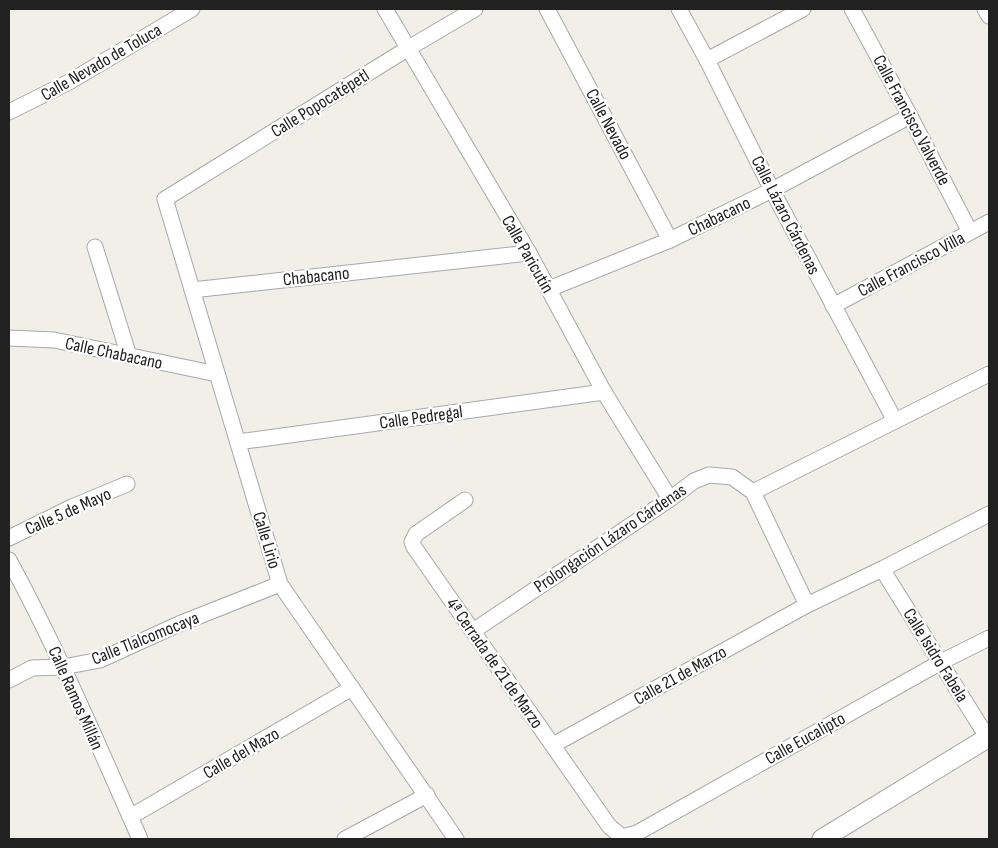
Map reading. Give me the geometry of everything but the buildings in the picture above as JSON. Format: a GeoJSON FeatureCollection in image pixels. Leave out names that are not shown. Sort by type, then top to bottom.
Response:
{"type":"FeatureCollection","features":[{"type":"Feature","properties":{"kind":"street","name":"Calle Nevado de Toluca"},"geometry":{"type":"LineString","coordinates":[[9,112],[69,82],[192,9]]}},
{"type":"Feature","properties":{"kind":"street","name":"Calle Paricutín"},"geometry":{"type":"LineString","coordinates":[[385,9],[549,289],[604,392],[670,500]]}},
{"type":"Feature","properties":{"kind":"street","name":"Calle Popocatépetl"},"geometry":{"type":"LineString","coordinates":[[165,199],[475,9]]}},
{"type":"Feature","properties":{"kind":"street","name":"Calle Nevado"},"geometry":{"type":"LineString","coordinates":[[547,9],[670,240]]}},
{"type":"Feature","properties":{"kind":"street","name":"Calle Lázaro Cárdenas"},"geometry":{"type":"LineString","coordinates":[[679,9],[707,60],[772,190],[895,421]]}},
{"type":"Feature","properties":{"kind":"street"},"geometry":{"type":"LineString","coordinates":[[707,60],[803,9]]}},
{"type":"Feature","properties":{"kind":"street","name":"Calle Francisco Valverde"},"geometry":{"type":"LineString","coordinates":[[852,9],[970,232]]}},
{"type":"Feature","properties":{"kind":"street"},"geometry":{"type":"LineString","coordinates":[[986,9],[989,16]]}},
{"type":"Feature","properties":{"kind":"street","name":"Chabacano"},"geometry":{"type":"LineString","coordinates":[[549,289],[670,240],[772,190],[910,116]]}},
{"type":"Feature","properties":{"kind":"street","name":"Calle Lirio"},"geometry":{"type":"LineString","coordinates":[[165,199],[280,584],[456,839]]}},
{"type":"Feature","properties":{"kind":"street","name":"Calle Francisco Villa"},"geometry":{"type":"LineString","coordinates":[[833,306],[989,222]]}},
{"type":"Feature","properties":{"kind":"street"},"geometry":{"type":"LineString","coordinates":[[95,247],[128,356]]}},
{"type":"Feature","properties":{"kind":"street","name":"Chabacano"},"geometry":{"type":"LineString","coordinates":[[192,290],[528,253]]}},
{"type":"Feature","properties":{"kind":"street","name":"Calle Chabacano"},"geometry":{"type":"LineString","coordinates":[[9,338],[54,340],[218,374]]}},
{"type":"Feature","properties":{"kind":"street"},"geometry":{"type":"LineString","coordinates":[[806,605],[753,492],[989,374]]}},
{"type":"Feature","properties":{"kind":"street","name":"Calle Pedregal"},"geometry":{"type":"LineString","coordinates":[[238,442],[604,392]]}},
{"type":"Feature","properties":{"kind":"street","name":"Prolongación Lázaro Cárdenas"},"geometry":{"type":"LineString","coordinates":[[473,631],[670,500],[694,481],[709,475],[732,477],[753,492]]}},
{"type":"Feature","properties":{"kind":"street","name":"Calle 5 de Mayo"},"geometry":{"type":"LineString","coordinates":[[9,538],[72,507],[127,484]]}},
{"type":"Feature","properties":{"kind":"street","name":"4ª Cerrada de 21 de Marzo"},"geometry":{"type":"LineString","coordinates":[[465,500],[419,531],[413,537],[414,547],[609,826],[622,837]]}},
{"type":"Feature","properties":{"kind":"street","name":"Calle 21 de Marzo"},"geometry":{"type":"LineString","coordinates":[[554,745],[806,605],[882,569],[989,514]]}},
{"type":"Feature","properties":{"kind":"street","name":"Calle Ramos Millán"},"geometry":{"type":"LineString","coordinates":[[9,560],[63,667],[140,839]]}},
{"type":"Feature","properties":{"kind":"street","name":"Calle Isidro Fabela"},"geometry":{"type":"LineString","coordinates":[[882,569],[989,738]]}},
{"type":"Feature","properties":{"kind":"street","name":"Calle Tlalcomocaya"},"geometry":{"type":"LineString","coordinates":[[9,680],[32,668],[63,667],[100,660],[178,624],[280,584]]}},
{"type":"Feature","properties":{"kind":"street","name":"Calle Eucalipto"},"geometry":{"type":"LineString","coordinates":[[622,837],[637,833],[941,662],[989,638]]}},
{"type":"Feature","properties":{"kind":"street","name":"Calle del Mazo"},"geometry":{"type":"LineString","coordinates":[[130,817],[352,688]]}},
{"type":"Feature","properties":{"kind":"street"},"geometry":{"type":"LineString","coordinates":[[822,839],[989,738]]}},
{"type":"Feature","properties":{"kind":"street"},"geometry":{"type":"LineString","coordinates":[[345,839],[427,795]]}}]}
